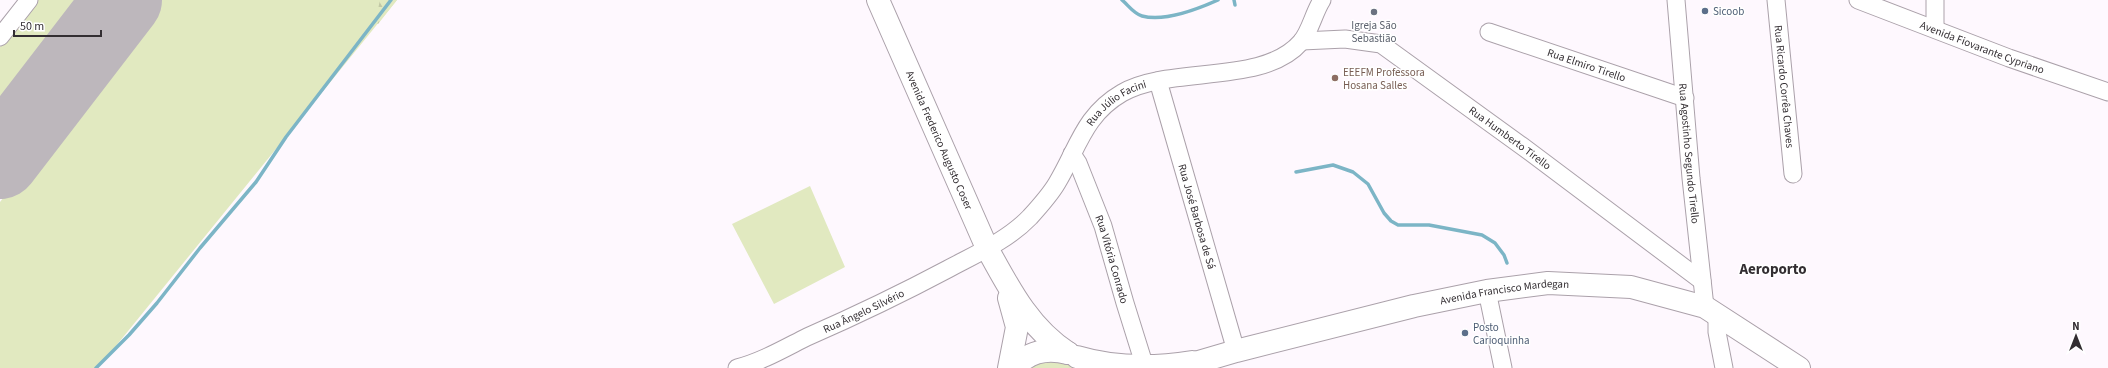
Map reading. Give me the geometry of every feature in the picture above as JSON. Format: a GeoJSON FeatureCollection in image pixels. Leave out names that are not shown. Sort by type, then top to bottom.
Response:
{"type":"FeatureCollection","features":[{"type":"Feature","properties":{"kind":"main road","name":"Avenida Frederico Augusto Coser"},"geometry":{"type":"LineString","coordinates":[[878,0],[987,248],[1003,278],[1033,323],[1053,344],[1078,359]]}},
{"type":"Feature","properties":{"kind":"main road","name":"Avenida Frederico Augusto Coser"},"geometry":{"type":"LineString","coordinates":[[1003,278],[1017,327],[1009,368]]}},
{"type":"Feature","properties":{"kind":"main road","name":"Avenida Francisco Mardegan"},"geometry":{"type":"LineString","coordinates":[[1078,359],[1099,363],[1145,367],[1188,365],[1236,351],[1414,306],[1487,291],[1548,283],[1631,287],[1711,311],[1798,368]]}},
{"type":"Feature","properties":{"kind":"main road"},"geometry":{"type":"LineString","coordinates":[[1015,368],[1025,358],[1042,351],[1051,350],[1078,359]]}},
{"type":"Feature","properties":{"kind":"street"},"geometry":{"type":"LineString","coordinates":[[0,37],[29,0]]}},
{"type":"Feature","properties":{"kind":"street"},"geometry":{"type":"LineString","coordinates":[[1302,41],[1316,8],[1322,0]]}},
{"type":"Feature","properties":{"kind":"street","name":"Rua Agostinho Segundo Tirello"},"geometry":{"type":"LineString","coordinates":[[1676,0],[1702,281],[1717,332],[1724,368]]}},
{"type":"Feature","properties":{"kind":"street","name":"Rua Ricardo Corrêa Chaves"},"geometry":{"type":"LineString","coordinates":[[1776,0],[1793,174]]}},
{"type":"Feature","properties":{"kind":"street","name":"Avenida Fiovarante Cypriano"},"geometry":{"type":"LineString","coordinates":[[1858,0],[2009,58],[2108,92]]}},
{"type":"Feature","properties":{"kind":"street"},"geometry":{"type":"LineString","coordinates":[[1935,0],[1935,29]]}},
{"type":"Feature","properties":{"kind":"street","name":"Rua Elmiro Tirello"},"geometry":{"type":"LineString","coordinates":[[1488,32],[1685,98]]}},
{"type":"Feature","properties":{"kind":"street","name":"Rua Humberto Tirello"},"geometry":{"type":"LineString","coordinates":[[1302,41],[1345,39],[1381,44],[1522,146],[1702,281]]}},
{"type":"Feature","properties":{"kind":"street","name":"Rua Júlio Facini"},"geometry":{"type":"LineString","coordinates":[[987,248],[1015,231],[1030,217],[1057,184],[1079,137],[1095,115],[1108,102],[1130,88],[1158,81],[1248,68],[1278,59],[1302,41]]}},
{"type":"Feature","properties":{"kind":"street","name":"Rua José Barbosa de Sá"},"geometry":{"type":"LineString","coordinates":[[1158,81],[1236,351]]}},
{"type":"Feature","properties":{"kind":"street","name":"Rua Vitória Conrado"},"geometry":{"type":"LineString","coordinates":[[1072,154],[1078,163],[1104,226],[1125,303],[1145,367]]}},
{"type":"Feature","properties":{"kind":"street","name":"Rua Ângelo Silvério"},"geometry":{"type":"LineString","coordinates":[[737,368],[880,305],[987,248]]}},
{"type":"Feature","properties":{"kind":"street"},"geometry":{"type":"LineString","coordinates":[[1487,291],[1503,368]]}},
{"type":"Feature","properties":{"kind":"green space"},"geometry":{"type":"Polygon","coordinates":[[[36,0],[91,0],[0,119],[0,47],[36,0]]]}},
{"type":"Feature","properties":{"kind":"green space"},"geometry":{"type":"Polygon","coordinates":[[[156,0],[397,0],[98,368],[0,368],[0,202],[156,0]]]}},
{"type":"Feature","properties":{"kind":"green space"},"geometry":{"type":"Polygon","coordinates":[[[380,0],[397,0],[378,24],[375,23],[380,0]]]}},
{"type":"Feature","properties":{"kind":"green space"},"geometry":{"type":"Polygon","coordinates":[[[810,186],[845,267],[774,304],[732,224],[810,186]]]}},
{"type":"Feature","properties":{"kind":"green space"},"geometry":{"type":"Polygon","coordinates":[[[1050,354],[1081,368],[1021,368],[1050,354]]]}},
{"type":"Feature","properties":{"kind":"waterway"},"geometry":{"type":"LineString","coordinates":[[96,368],[129,335],[157,303],[200,248],[256,182],[286,137],[391,0]]}},
{"type":"Feature","properties":{"kind":"waterway"},"geometry":{"type":"LineString","coordinates":[[1122,0],[1136,13],[1142,16],[1151,17],[1181,14],[1218,0]]}},
{"type":"Feature","properties":{"kind":"waterway"},"geometry":{"type":"LineString","coordinates":[[1234,0],[1235,5]]}},
{"type":"Feature","properties":{"kind":"waterway"},"geometry":{"type":"LineString","coordinates":[[1296,172],[1333,165],[1353,172],[1368,184],[1384,213],[1391,221],[1398,225],[1429,225],[1482,235],[1495,243],[1504,255],[1507,263]]}},
{"type":"Feature","properties":{"kind":"runway"},"geometry":{"type":"LineString","coordinates":[[0,160],[123,0]]}},
{"type":"Feature","properties":{"kind":"place","name":"Sicoob"},"geometry":{"type":"Point","coordinates":[1705,11]}},
{"type":"Feature","properties":{"kind":"place","name":"Igreja São Sebastião"},"geometry":{"type":"Point","coordinates":[1374,12]}},
{"type":"Feature","properties":{"kind":"place","name":"EEEFM Professora Hosana Salles"},"geometry":{"type":"Point","coordinates":[1335,78]}},
{"type":"Feature","properties":{"kind":"place","name":"Posto Carioquinha"},"geometry":{"type":"Point","coordinates":[1465,333]}},
{"type":"Feature","properties":{"kind":"district","name":"Aeroporto"},"geometry":{"type":"Point","coordinates":[1773,269]}}]}
